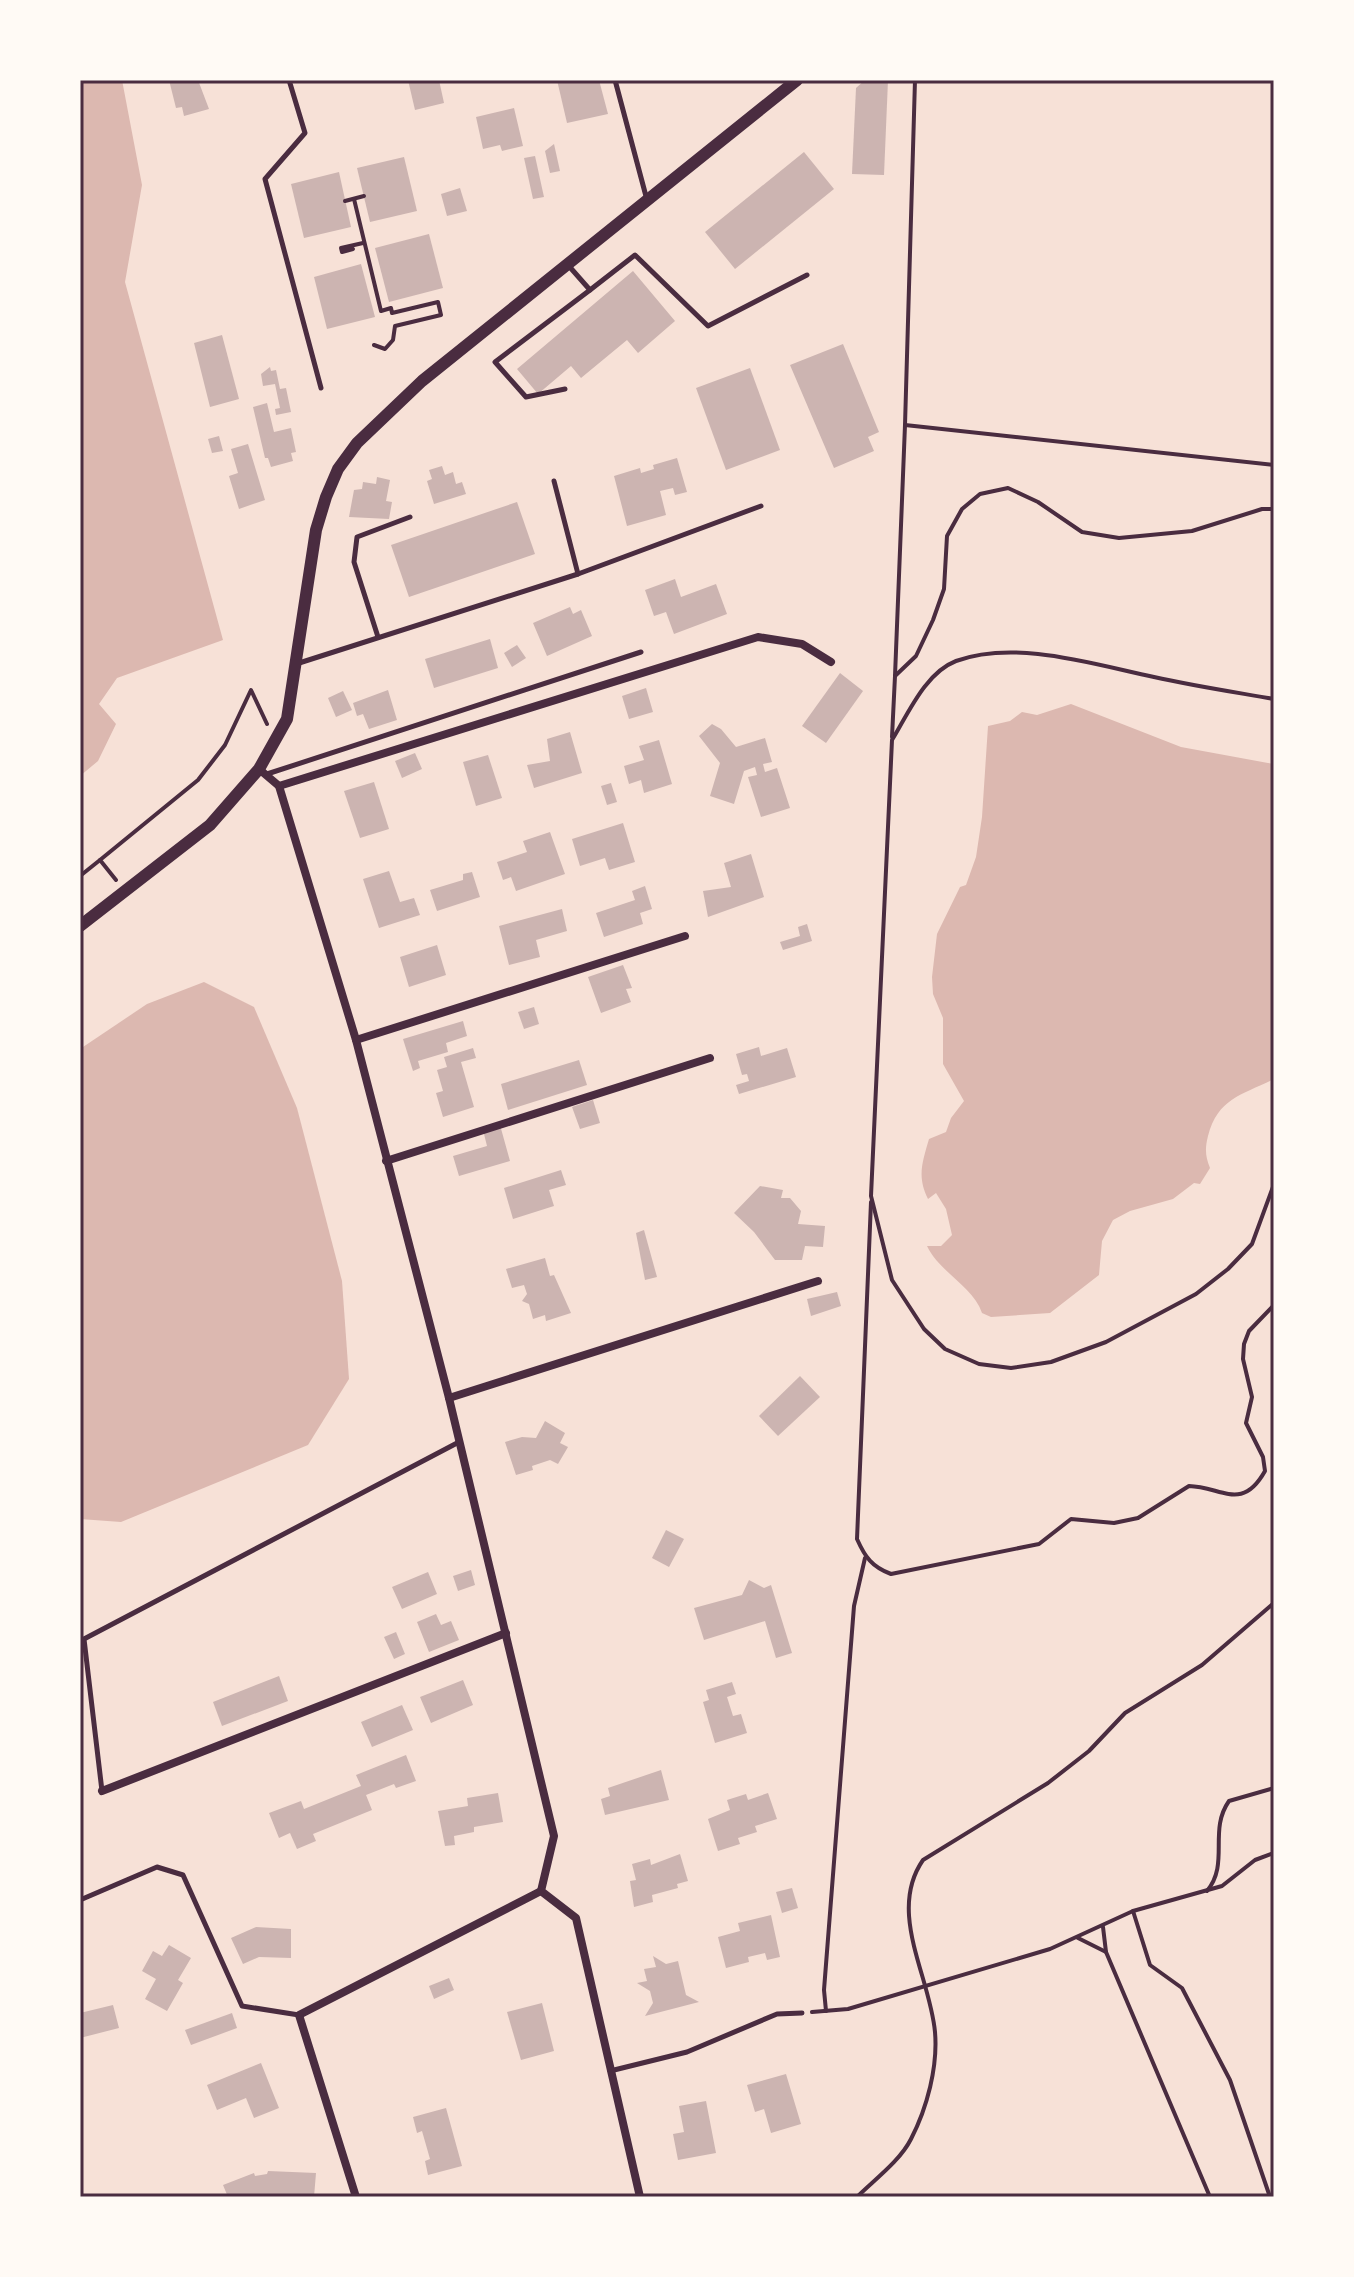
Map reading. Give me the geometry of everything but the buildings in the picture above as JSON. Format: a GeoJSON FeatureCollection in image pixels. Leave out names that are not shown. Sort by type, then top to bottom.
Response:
{"type":"FeatureCollection","features":[{"type":"Feature","properties":{"kind":"street"},"geometry":{"type":"LineString","coordinates":[[80,926],[210,825],[262,772],[287,719],[316,530],[338,469],[383,414],[797,80]]}},
{"type":"Feature","properties":{"kind":"street"},"geometry":{"type":"LineString","coordinates":[[279,786],[758,637],[802,644],[831,662]]}},
{"type":"Feature","properties":{"kind":"street"},"geometry":{"type":"LineString","coordinates":[[262,772],[279,786],[356,1040],[460,1441],[554,1836],[541,1891],[299,2015],[356,2197]]}},
{"type":"Feature","properties":{"kind":"street"},"geometry":{"type":"LineString","coordinates":[[356,1040],[685,936]]}},
{"type":"Feature","properties":{"kind":"street"},"geometry":{"type":"LineString","coordinates":[[386,1161],[710,1058]]}},
{"type":"Feature","properties":{"kind":"street"},"geometry":{"type":"LineString","coordinates":[[449,1398],[818,1281]]}},
{"type":"Feature","properties":{"kind":"street"},"geometry":{"type":"LineString","coordinates":[[102,1791],[506,1633]]}},
{"type":"Feature","properties":{"kind":"street"},"geometry":{"type":"LineString","coordinates":[[541,1891],[576,1918],[640,2197]]}},
{"type":"Feature","properties":{"kind":"lane"},"geometry":{"type":"LineString","coordinates":[[289,80],[305,133],[265,179],[321,388]]}},
{"type":"Feature","properties":{"kind":"lane"},"geometry":{"type":"LineString","coordinates":[[615,80],[647,201]]}},
{"type":"Feature","properties":{"kind":"lane"},"geometry":{"type":"LineString","coordinates":[[565,389],[526,397],[495,362],[635,255],[708,326],[807,275]]}},
{"type":"Feature","properties":{"kind":"lane"},"geometry":{"type":"LineString","coordinates":[[568,264],[590,290]]}},
{"type":"Feature","properties":{"kind":"lane"},"geometry":{"type":"LineString","coordinates":[[554,481],[578,574]]}},
{"type":"Feature","properties":{"kind":"lane"},"geometry":{"type":"LineString","coordinates":[[295,664],[578,574],[761,506]]}},
{"type":"Feature","properties":{"kind":"lane"},"geometry":{"type":"LineString","coordinates":[[378,637],[354,562],[357,537],[410,517]]}},
{"type":"Feature","properties":{"kind":"lane"},"geometry":{"type":"LineString","coordinates":[[262,772],[641,652]]}},
{"type":"Feature","properties":{"kind":"lane"},"geometry":{"type":"LineString","coordinates":[[102,1791],[84,1639],[460,1441]]}},
{"type":"Feature","properties":{"kind":"lane"},"geometry":{"type":"LineString","coordinates":[[80,1900],[157,1867],[183,1875],[242,2006],[299,2015]]}},
{"type":"Feature","properties":{"kind":"lane"},"geometry":{"type":"LineString","coordinates":[[609,2071],[687,2052],[777,2014],[802,2013]]}},
{"type":"Feature","properties":{"kind":"path"},"geometry":{"type":"LineString","coordinates":[[915,80],[905,425],[857,1539],[865,1558],[878,1570],[909,1573],[1039,1544],[1071,1519],[1114,1523],[1138,1518],[1189,1486],[1225,1496],[1249,1490],[1265,1471],[1263,1457],[1246,1423],[1252,1397],[1243,1359],[1244,1344],[1249,1331],[1274,1305]]}},
{"type":"Feature","properties":{"kind":"path"},"geometry":{"type":"LineString","coordinates":[[345,201],[364,196]]}},
{"type":"Feature","properties":{"kind":"path"},"geometry":{"type":"LineString","coordinates":[[354,199],[381,311],[391,308],[395,326],[393,340],[385,349],[374,345]]}},
{"type":"Feature","properties":{"kind":"path"},"geometry":{"type":"LineString","coordinates":[[353,249],[342,252],[341,248],[364,242]]}},
{"type":"Feature","properties":{"kind":"path"},"geometry":{"type":"LineString","coordinates":[[373,278],[382,276]]}},
{"type":"Feature","properties":{"kind":"path"},"geometry":{"type":"LineString","coordinates":[[368,291],[376,289]]}},
{"type":"Feature","properties":{"kind":"path"},"geometry":{"type":"LineString","coordinates":[[392,313],[438,302],[441,315],[395,326]]}},
{"type":"Feature","properties":{"kind":"path"},"geometry":{"type":"LineString","coordinates":[[905,425],[1274,465]]}},
{"type":"Feature","properties":{"kind":"path"},"geometry":{"type":"LineString","coordinates":[[895,676],[916,656],[933,620],[944,589],[947,536],[962,509],[980,494],[1008,488],[1038,502],[1082,532],[1119,538],[1192,531],[1262,509],[1274,509]]}},
{"type":"Feature","properties":{"kind":"path"},"geometry":{"type":"LineString","coordinates":[[892,740],[935,676],[955,661],[984,656],[1060,654],[1157,678],[1274,699]]}},
{"type":"Feature","properties":{"kind":"path"},"geometry":{"type":"LineString","coordinates":[[80,876],[198,780],[225,745],[251,690],[275,741]]}},
{"type":"Feature","properties":{"kind":"path"},"geometry":{"type":"LineString","coordinates":[[100,860],[124,892]]}},
{"type":"Feature","properties":{"kind":"path"},"geometry":{"type":"LineString","coordinates":[[871,1196],[892,1280],[924,1329],[945,1349],[979,1364],[1011,1368],[1051,1362],[1106,1342],[1196,1294],[1252,1244],[1274,1184]]}},
{"type":"Feature","properties":{"kind":"path"},"geometry":{"type":"LineString","coordinates":[[826,2011],[824,1990],[854,1606],[865,1558]]}},
{"type":"Feature","properties":{"kind":"path"},"geometry":{"type":"LineString","coordinates":[[857,2197],[911,2141],[934,2063],[935,2031],[912,1938],[908,1896],[914,1873],[923,1860],[1048,1783],[1089,1751],[1125,1713],[1202,1665],[1274,1603]]}},
{"type":"Feature","properties":{"kind":"path"},"geometry":{"type":"LineString","coordinates":[[1205,1893],[1217,1879],[1221,1865],[1217,1833],[1221,1812],[1229,1801],[1274,1788]]}},
{"type":"Feature","properties":{"kind":"path"},"geometry":{"type":"LineString","coordinates":[[802,2013],[848,2009],[1077,1937],[1133,1911],[1222,1886],[1255,1860],[1274,1853]]}},
{"type":"Feature","properties":{"kind":"path"},"geometry":{"type":"LineString","coordinates":[[1133,1911],[1150,1965],[1182,1988],[1230,2080],[1270,2197]]}},
{"type":"Feature","properties":{"kind":"path"},"geometry":{"type":"LineString","coordinates":[[1103,1926],[1106,1952],[1210,2197]]}},
{"type":"Feature","properties":{"kind":"path"},"geometry":{"type":"LineString","coordinates":[[1077,1937],[1106,1952]]}},
{"type":"Feature","properties":{"kind":"shaded area"},"geometry":{"type":"Polygon","coordinates":[[[80,80],[122,80],[142,185],[125,282],[223,640],[117,678],[99,704],[116,724],[98,761],[80,776],[80,80]]]}},
{"type":"Feature","properties":{"kind":"shaded area"},"geometry":{"type":"Polygon","coordinates":[[[1071,704],[1181,747],[1274,764],[1274,1079],[1233,1099],[1218,1113],[1206,1144],[1210,1168],[1200,1184],[1194,1183],[1173,1199],[1130,1211],[1113,1220],[1102,1241],[1099,1275],[1050,1313],[991,1317],[982,1313],[978,1303],[927,1246],[941,1246],[952,1235],[946,1209],[936,1193],[928,1199],[925,1191],[922,1177],[924,1155],[929,1139],[946,1132],[951,1118],[964,1101],[943,1064],[943,1018],[933,994],[932,977],[937,934],[960,887],[966,885],[976,857],[988,726],[1010,721],[1022,712],[1037,715],[1071,704]]]}},
{"type":"Feature","properties":{"kind":"shaded area"},"geometry":{"type":"Polygon","coordinates":[[[204,982],[254,1007],[297,1108],[342,1281],[349,1379],[308,1445],[121,1522],[80,1519],[80,1049],[147,1004],[204,982]]]}}]}
